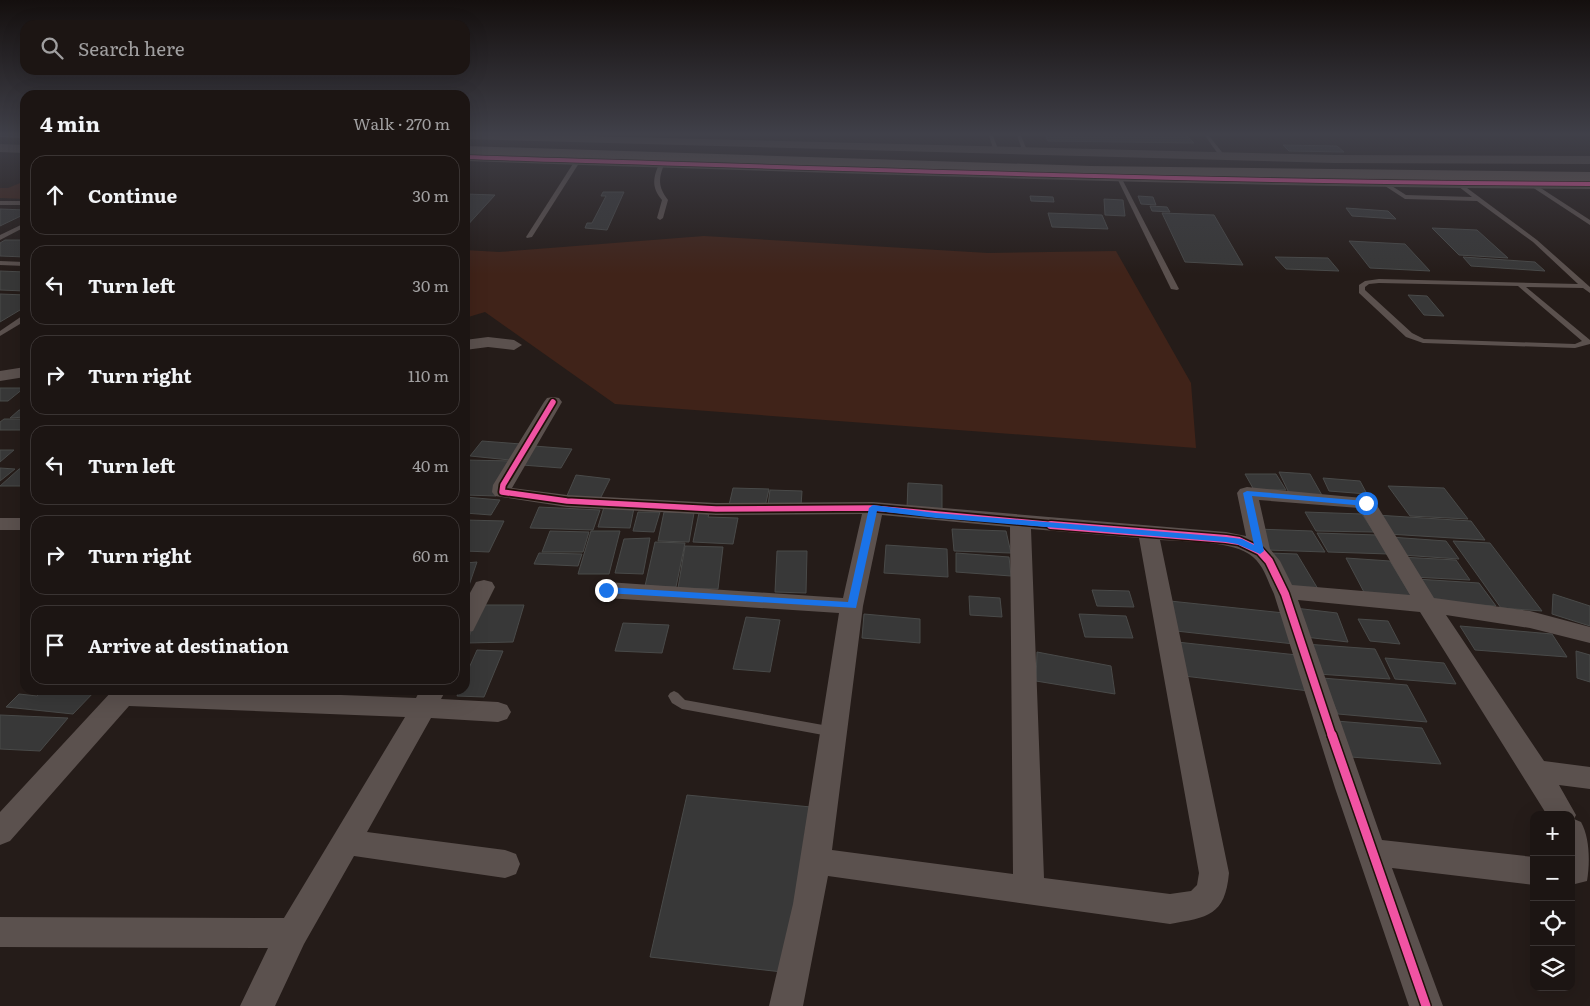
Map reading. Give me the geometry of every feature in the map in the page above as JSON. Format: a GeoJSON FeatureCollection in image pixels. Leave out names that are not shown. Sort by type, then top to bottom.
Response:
{"type":"FeatureCollection","features":[{"type":"Feature","properties":{"kind":"street"},"geometry":{"type":"LineString","coordinates":[[1343,180],[1384,183],[1590,184]]}},
{"type":"Feature","properties":{"kind":"street"},"geometry":{"type":"LineString","coordinates":[[470,344],[488,342],[514,345]]}},
{"type":"Feature","properties":{"kind":"street"},"geometry":{"type":"LineString","coordinates":[[553,402],[503,485],[502,492],[568,501],[716,509],[873,508],[1239,541],[1260,551],[1269,561],[1284,592],[1371,852],[1426,1006]]}},
{"type":"Feature","properties":{"kind":"street"},"geometry":{"type":"LineString","coordinates":[[1260,551],[1247,493],[1366,503],[1427,605],[1536,771],[1560,811]]}},
{"type":"Feature","properties":{"kind":"street"},"geometry":{"type":"LineString","coordinates":[[786,1006],[809,904],[852,606],[873,508]]}},
{"type":"Feature","properties":{"kind":"street"},"geometry":{"type":"LineString","coordinates":[[1020,522],[1029,890]]}},
{"type":"Feature","properties":{"kind":"street"},"geometry":{"type":"LineString","coordinates":[[0,524],[20,524]]}},
{"type":"Feature","properties":{"kind":"street"},"geometry":{"type":"LineString","coordinates":[[816,861],[1170,909],[1199,904],[1212,892],[1214,873],[1148,533]]}},
{"type":"Feature","properties":{"kind":"street"},"geometry":{"type":"LineString","coordinates":[[470,615],[484,587]]}},
{"type":"Feature","properties":{"kind":"street"},"geometry":{"type":"LineString","coordinates":[[606,590],[852,606]]}},
{"type":"Feature","properties":{"kind":"street"},"geometry":{"type":"LineString","coordinates":[[1284,592],[1334,594],[1540,620],[1590,635]]}},
{"type":"Feature","properties":{"kind":"street"},"geometry":{"type":"LineString","coordinates":[[0,832],[123,695]]}},
{"type":"Feature","properties":{"kind":"street"},"geometry":{"type":"LineString","coordinates":[[226,695],[428,699],[498,712]]}},
{"type":"Feature","properties":{"kind":"street"},"geometry":{"type":"LineString","coordinates":[[257,1006],[293,934],[428,699]]}},
{"type":"Feature","properties":{"kind":"street"},"geometry":{"type":"LineString","coordinates":[[1536,771],[1590,778]]}},
{"type":"Feature","properties":{"kind":"street"},"geometry":{"type":"LineString","coordinates":[[1575,839],[1584,856],[1575,871]]}},
{"type":"Feature","properties":{"kind":"street"},"geometry":{"type":"LineString","coordinates":[[346,842],[505,864]]}},
{"type":"Feature","properties":{"kind":"street"},"geometry":{"type":"LineString","coordinates":[[1371,852],[1530,871]]}},
{"type":"Feature","properties":{"kind":"street"},"geometry":{"type":"LineString","coordinates":[[0,932],[293,934]]}},
{"type":"Feature","properties":{"kind":"lane"},"geometry":{"type":"LineString","coordinates":[[529,237],[565,180]]}},
{"type":"Feature","properties":{"kind":"lane"},"geometry":{"type":"LineString","coordinates":[[655,180],[657,192],[665,200],[660,218]]}},
{"type":"Feature","properties":{"kind":"lane"},"geometry":{"type":"LineString","coordinates":[[1119,180],[1175,289]]}},
{"type":"Feature","properties":{"kind":"lane"},"geometry":{"type":"LineString","coordinates":[[1384,183],[1405,197],[1478,199]]}},
{"type":"Feature","properties":{"kind":"lane"},"geometry":{"type":"LineString","coordinates":[[1458,184],[1535,242],[1587,288]]}},
{"type":"Feature","properties":{"kind":"lane"},"geometry":{"type":"LineString","coordinates":[[1531,184],[1590,223]]}},
{"type":"Feature","properties":{"kind":"lane"},"geometry":{"type":"LineString","coordinates":[[0,203],[20,203]]}},
{"type":"Feature","properties":{"kind":"lane"},"geometry":{"type":"LineString","coordinates":[[0,238],[20,228]]}},
{"type":"Feature","properties":{"kind":"lane"},"geometry":{"type":"LineString","coordinates":[[9,234],[20,234]]}},
{"type":"Feature","properties":{"kind":"lane"},"geometry":{"type":"LineString","coordinates":[[0,263],[20,264]]}},
{"type":"Feature","properties":{"kind":"lane"},"geometry":{"type":"LineString","coordinates":[[1520,285],[1588,342],[1575,346],[1422,341],[1409,335],[1362,291],[1361,286],[1367,282],[1378,280],[1520,285],[1587,288]]}},
{"type":"Feature","properties":{"kind":"lane"},"geometry":{"type":"LineString","coordinates":[[0,334],[20,321]]}},
{"type":"Feature","properties":{"kind":"lane"},"geometry":{"type":"LineString","coordinates":[[674,696],[682,704],[835,732]]}},
{"type":"Feature","properties":{"kind":"shaded area"},"geometry":{"type":"Polygon","coordinates":[[[20,183],[20,199],[0,198],[0,188],[8,188],[20,183]]]}},
{"type":"Feature","properties":{"kind":"shaded area"},"geometry":{"type":"Polygon","coordinates":[[[704,236],[988,253],[1116,251],[1191,383],[1196,448],[615,404],[485,312],[470,316],[470,250],[499,252],[704,236]]]}},
{"type":"Feature","properties":{"kind":"building"},"geometry":{"type":"Polygon","coordinates":[[[603,192],[624,192],[607,230],[585,228],[587,223],[592,223],[606,196],[601,196],[603,192]]]}},
{"type":"Feature","properties":{"kind":"building"},"geometry":{"type":"Polygon","coordinates":[[[470,194],[495,195],[470,222],[470,194]]]}},
{"type":"Feature","properties":{"kind":"building"},"geometry":{"type":"Polygon","coordinates":[[[1030,196],[1053,197],[1054,202],[1031,201],[1030,196]]]}},
{"type":"Feature","properties":{"kind":"building"},"geometry":{"type":"Polygon","coordinates":[[[1138,196],[1153,197],[1156,205],[1141,204],[1138,196]]]}},
{"type":"Feature","properties":{"kind":"building"},"geometry":{"type":"Polygon","coordinates":[[[1104,199],[1123,200],[1125,216],[1105,215],[1104,199]]]}},
{"type":"Feature","properties":{"kind":"building"},"geometry":{"type":"Polygon","coordinates":[[[1150,206],[1167,207],[1170,212],[1152,211],[1150,206]]]}},
{"type":"Feature","properties":{"kind":"building"},"geometry":{"type":"Polygon","coordinates":[[[1346,208],[1388,211],[1396,219],[1352,216],[1346,208]]]}},
{"type":"Feature","properties":{"kind":"building"},"geometry":{"type":"Polygon","coordinates":[[[0,209],[20,210],[20,216],[0,226],[0,209]]]}},
{"type":"Feature","properties":{"kind":"building"},"geometry":{"type":"Polygon","coordinates":[[[1048,213],[1102,215],[1108,229],[1052,227],[1048,213]]]}},
{"type":"Feature","properties":{"kind":"building"},"geometry":{"type":"Polygon","coordinates":[[[1162,213],[1214,215],[1243,265],[1185,262],[1162,213]]]}},
{"type":"Feature","properties":{"kind":"building"},"geometry":{"type":"Polygon","coordinates":[[[1432,228],[1477,230],[1508,258],[1459,255],[1432,228]]]}},
{"type":"Feature","properties":{"kind":"building"},"geometry":{"type":"Polygon","coordinates":[[[5,240],[20,240],[20,257],[0,256],[0,243],[5,240]]]}},
{"type":"Feature","properties":{"kind":"building"},"geometry":{"type":"Polygon","coordinates":[[[1349,241],[1405,244],[1430,271],[1370,268],[1349,241]]]}},
{"type":"Feature","properties":{"kind":"building"},"geometry":{"type":"Polygon","coordinates":[[[1275,257],[1328,258],[1339,271],[1286,269],[1275,257]]]}},
{"type":"Feature","properties":{"kind":"building"},"geometry":{"type":"Polygon","coordinates":[[[1463,257],[1535,262],[1545,271],[1471,266],[1463,257]]]}},
{"type":"Feature","properties":{"kind":"building"},"geometry":{"type":"Polygon","coordinates":[[[0,271],[20,272],[20,291],[0,290],[0,271]]]}},
{"type":"Feature","properties":{"kind":"building"},"geometry":{"type":"Polygon","coordinates":[[[0,294],[20,295],[20,310],[0,322],[0,294]]]}},
{"type":"Feature","properties":{"kind":"building"},"geometry":{"type":"Polygon","coordinates":[[[1408,295],[1427,296],[1444,316],[1424,315],[1408,295]]]}},
{"type":"Feature","properties":{"kind":"building"},"geometry":{"type":"Polygon","coordinates":[[[0,388],[20,388],[20,391],[8,401],[0,401],[0,388]]]}},
{"type":"Feature","properties":{"kind":"building"},"geometry":{"type":"Polygon","coordinates":[[[19,410],[20,410],[20,417],[10,418],[19,410]]]}},
{"type":"Feature","properties":{"kind":"building"},"geometry":{"type":"Polygon","coordinates":[[[4,419],[20,419],[20,430],[0,430],[0,422],[4,419]]]}},
{"type":"Feature","properties":{"kind":"building"},"geometry":{"type":"Polygon","coordinates":[[[482,441],[521,444],[510,460],[470,456],[482,441]]]}},
{"type":"Feature","properties":{"kind":"building"},"geometry":{"type":"Polygon","coordinates":[[[534,446],[572,449],[561,468],[522,465],[534,446]]]}},
{"type":"Feature","properties":{"kind":"building"},"geometry":{"type":"Polygon","coordinates":[[[0,450],[14,450],[0,462],[0,450]]]}},
{"type":"Feature","properties":{"kind":"building"},"geometry":{"type":"Polygon","coordinates":[[[470,460],[513,461],[496,496],[470,495],[470,460]]]}},
{"type":"Feature","properties":{"kind":"building"},"geometry":{"type":"Polygon","coordinates":[[[0,468],[15,469],[0,481],[0,468]]]}},
{"type":"Feature","properties":{"kind":"building"},"geometry":{"type":"Polygon","coordinates":[[[19,469],[20,486],[0,486],[19,469]]]}},
{"type":"Feature","properties":{"kind":"building"},"geometry":{"type":"Polygon","coordinates":[[[1279,472],[1310,474],[1323,497],[1290,495],[1279,472]]]}},
{"type":"Feature","properties":{"kind":"building"},"geometry":{"type":"Polygon","coordinates":[[[1245,474],[1276,474],[1286,490],[1254,490],[1245,474]]]}},
{"type":"Feature","properties":{"kind":"building"},"geometry":{"type":"Polygon","coordinates":[[[576,475],[610,479],[600,499],[566,498],[576,475]]]}},
{"type":"Feature","properties":{"kind":"building"},"geometry":{"type":"Polygon","coordinates":[[[1323,478],[1360,481],[1367,494],[1329,491],[1323,478]]]}},
{"type":"Feature","properties":{"kind":"building"},"geometry":{"type":"Polygon","coordinates":[[[908,483],[942,485],[942,511],[907,508],[908,483]]]}},
{"type":"Feature","properties":{"kind":"building"},"geometry":{"type":"Polygon","coordinates":[[[1388,486],[1444,488],[1468,519],[1410,516],[1388,486]]]}},
{"type":"Feature","properties":{"kind":"building"},"geometry":{"type":"Polygon","coordinates":[[[733,488],[769,489],[765,507],[729,505],[733,488]]]}},
{"type":"Feature","properties":{"kind":"building"},"geometry":{"type":"Polygon","coordinates":[[[770,490],[802,491],[801,506],[768,505],[770,490]]]}},
{"type":"Feature","properties":{"kind":"building"},"geometry":{"type":"Polygon","coordinates":[[[470,497],[500,500],[491,515],[470,513],[470,497]]]}},
{"type":"Feature","properties":{"kind":"building"},"geometry":{"type":"Polygon","coordinates":[[[539,507],[600,510],[593,530],[530,528],[539,507]]]}},
{"type":"Feature","properties":{"kind":"building"},"geometry":{"type":"Polygon","coordinates":[[[604,507],[634,508],[630,528],[598,527],[604,507]]]}},
{"type":"Feature","properties":{"kind":"building"},"geometry":{"type":"Polygon","coordinates":[[[638,512],[660,512],[654,532],[633,531],[638,512]]]}},
{"type":"Feature","properties":{"kind":"building"},"geometry":{"type":"Polygon","coordinates":[[[664,512],[694,513],[689,542],[658,541],[664,512]]]}},
{"type":"Feature","properties":{"kind":"building"},"geometry":{"type":"Polygon","coordinates":[[[1305,512],[1362,514],[1374,532],[1316,531],[1305,512]]]}},
{"type":"Feature","properties":{"kind":"building"},"geometry":{"type":"Polygon","coordinates":[[[699,513],[709,514],[708,517],[738,518],[733,544],[693,542],[699,513]]]}},
{"type":"Feature","properties":{"kind":"building"},"geometry":{"type":"Polygon","coordinates":[[[1376,515],[1471,521],[1485,540],[1388,534],[1376,515]]]}},
{"type":"Feature","properties":{"kind":"building"},"geometry":{"type":"Polygon","coordinates":[[[470,520],[504,521],[489,552],[470,551],[470,520]]]}},
{"type":"Feature","properties":{"kind":"building"},"geometry":{"type":"Polygon","coordinates":[[[952,529],[1006,531],[1011,553],[954,551],[952,529]]]}},
{"type":"Feature","properties":{"kind":"building"},"geometry":{"type":"Polygon","coordinates":[[[1256,529],[1312,531],[1325,552],[1267,550],[1256,529]]]}},
{"type":"Feature","properties":{"kind":"building"},"geometry":{"type":"Polygon","coordinates":[[[550,531],[589,532],[583,552],[542,552],[550,531]]]}},
{"type":"Feature","properties":{"kind":"building"},"geometry":{"type":"Polygon","coordinates":[[[591,531],[620,531],[609,574],[578,574],[591,531]]]}},
{"type":"Feature","properties":{"kind":"building"},"geometry":{"type":"Polygon","coordinates":[[[1317,533],[1377,535],[1389,554],[1328,552],[1317,533]]]}},
{"type":"Feature","properties":{"kind":"building"},"geometry":{"type":"Polygon","coordinates":[[[1390,537],[1446,541],[1459,559],[1402,555],[1390,537]]]}},
{"type":"Feature","properties":{"kind":"building"},"geometry":{"type":"Polygon","coordinates":[[[650,538],[643,574],[615,573],[624,539],[650,538]]]}},
{"type":"Feature","properties":{"kind":"building"},"geometry":{"type":"Polygon","coordinates":[[[1453,541],[1490,543],[1542,611],[1501,608],[1453,541]]]}},
{"type":"Feature","properties":{"kind":"building"},"geometry":{"type":"Polygon","coordinates":[[[655,542],[685,543],[676,587],[645,586],[655,542]]]}},
{"type":"Feature","properties":{"kind":"building"},"geometry":{"type":"Polygon","coordinates":[[[886,545],[947,549],[948,577],[884,573],[886,545]]]}},
{"type":"Feature","properties":{"kind":"building"},"geometry":{"type":"Polygon","coordinates":[[[685,546],[723,547],[718,589],[678,588],[685,546]]]}},
{"type":"Feature","properties":{"kind":"building"},"geometry":{"type":"Polygon","coordinates":[[[777,551],[807,551],[806,593],[775,592],[777,551]]]}},
{"type":"Feature","properties":{"kind":"building"},"geometry":{"type":"Polygon","coordinates":[[[539,553],[582,554],[578,566],[534,564],[539,553]]]}},
{"type":"Feature","properties":{"kind":"building"},"geometry":{"type":"Polygon","coordinates":[[[956,553],[1009,557],[1011,576],[956,572],[956,553]]]}},
{"type":"Feature","properties":{"kind":"building"},"geometry":{"type":"Polygon","coordinates":[[[1269,553],[1297,554],[1318,589],[1288,588],[1269,553]]]}},
{"type":"Feature","properties":{"kind":"building"},"geometry":{"type":"Polygon","coordinates":[[[1400,557],[1456,560],[1470,580],[1413,577],[1400,557]]]}},
{"type":"Feature","properties":{"kind":"building"},"geometry":{"type":"Polygon","coordinates":[[[1346,558],[1390,561],[1412,597],[1365,594],[1346,558]]]}},
{"type":"Feature","properties":{"kind":"building"},"geometry":{"type":"Polygon","coordinates":[[[477,562],[470,582],[470,563],[477,562]]]}},
{"type":"Feature","properties":{"kind":"building"},"geometry":{"type":"Polygon","coordinates":[[[1416,579],[1479,583],[1496,606],[1430,602],[1416,579]]]}},
{"type":"Feature","properties":{"kind":"building"},"geometry":{"type":"Polygon","coordinates":[[[1092,590],[1129,591],[1134,607],[1097,606],[1092,590]]]}},
{"type":"Feature","properties":{"kind":"building"},"geometry":{"type":"Polygon","coordinates":[[[1553,594],[1590,606],[1590,626],[1552,614],[1553,594]]]}},
{"type":"Feature","properties":{"kind":"building"},"geometry":{"type":"Polygon","coordinates":[[[969,596],[1000,598],[1002,617],[970,615],[969,596]]]}},
{"type":"Feature","properties":{"kind":"building"},"geometry":{"type":"Polygon","coordinates":[[[1170,601],[1284,613],[1294,644],[1176,631],[1170,601]]]}},
{"type":"Feature","properties":{"kind":"building"},"geometry":{"type":"Polygon","coordinates":[[[480,605],[524,605],[513,642],[470,643],[470,634],[480,605]]]}},
{"type":"Feature","properties":{"kind":"building"},"geometry":{"type":"Polygon","coordinates":[[[1295,608],[1337,613],[1348,642],[1305,637],[1295,608]]]}},
{"type":"Feature","properties":{"kind":"building"},"geometry":{"type":"Polygon","coordinates":[[[864,614],[920,619],[920,643],[862,638],[864,614]]]}},
{"type":"Feature","properties":{"kind":"building"},"geometry":{"type":"Polygon","coordinates":[[[1079,614],[1126,616],[1133,638],[1085,637],[1079,614]]]}},
{"type":"Feature","properties":{"kind":"building"},"geometry":{"type":"Polygon","coordinates":[[[746,617],[780,620],[770,672],[733,669],[746,617]]]}},
{"type":"Feature","properties":{"kind":"building"},"geometry":{"type":"Polygon","coordinates":[[[1358,619],[1388,621],[1400,644],[1370,641],[1358,619]]]}},
{"type":"Feature","properties":{"kind":"building"},"geometry":{"type":"Polygon","coordinates":[[[623,623],[669,625],[662,653],[615,651],[623,623]]]}},
{"type":"Feature","properties":{"kind":"building"},"geometry":{"type":"Polygon","coordinates":[[[1460,626],[1552,634],[1567,657],[1475,650],[1460,626]]]}},
{"type":"Feature","properties":{"kind":"building"},"geometry":{"type":"Polygon","coordinates":[[[1177,642],[1297,655],[1309,691],[1184,676],[1177,642]]]}},
{"type":"Feature","properties":{"kind":"building"},"geometry":{"type":"Polygon","coordinates":[[[1305,644],[1375,649],[1390,679],[1318,674],[1305,644]]]}},
{"type":"Feature","properties":{"kind":"building"},"geometry":{"type":"Polygon","coordinates":[[[477,650],[503,651],[484,697],[457,696],[470,695],[470,666],[477,650]]]}},
{"type":"Feature","properties":{"kind":"building"},"geometry":{"type":"Polygon","coordinates":[[[1576,651],[1590,655],[1590,682],[1577,678],[1576,651]]]}},
{"type":"Feature","properties":{"kind":"building"},"geometry":{"type":"Polygon","coordinates":[[[1037,652],[1111,666],[1115,694],[1036,681],[1037,652]]]}},
{"type":"Feature","properties":{"kind":"building"},"geometry":{"type":"Polygon","coordinates":[[[1385,658],[1444,663],[1456,684],[1395,679],[1385,658]]]}},
{"type":"Feature","properties":{"kind":"building"},"geometry":{"type":"Polygon","coordinates":[[[1322,678],[1407,685],[1427,722],[1338,714],[1322,678]]]}},
{"type":"Feature","properties":{"kind":"building"},"geometry":{"type":"Polygon","coordinates":[[[19,694],[37,696],[91,695],[73,714],[6,707],[19,694]]]}},
{"type":"Feature","properties":{"kind":"building"},"geometry":{"type":"Polygon","coordinates":[[[0,715],[68,718],[40,751],[0,749],[0,715]]]}},
{"type":"Feature","properties":{"kind":"building"},"geometry":{"type":"Polygon","coordinates":[[[1336,721],[1422,728],[1441,764],[1351,757],[1336,721]]]}},
{"type":"Feature","properties":{"kind":"building"},"geometry":{"type":"Polygon","coordinates":[[[687,795],[811,807],[791,973],[650,957],[687,795]]]}},
{"type":"Feature","properties":{"kind":"cycle path"},"geometry":{"type":"LineString","coordinates":[[1245,180],[1590,184]]}},
{"type":"Feature","properties":{"kind":"cycle path"},"geometry":{"type":"LineString","coordinates":[[553,402],[503,485],[502,492],[567,501],[716,509],[873,508],[1226,539],[1239,541],[1260,551],[1269,561],[1285,594],[1349,788],[1426,1006]]}},
{"type":"Feature","properties":{"kind":"route"},"geometry":{"type":"LineString","coordinates":[[606,590],[852,606],[873,508],[1239,541],[1260,551],[1247,493],[1366,503]]}}]}
